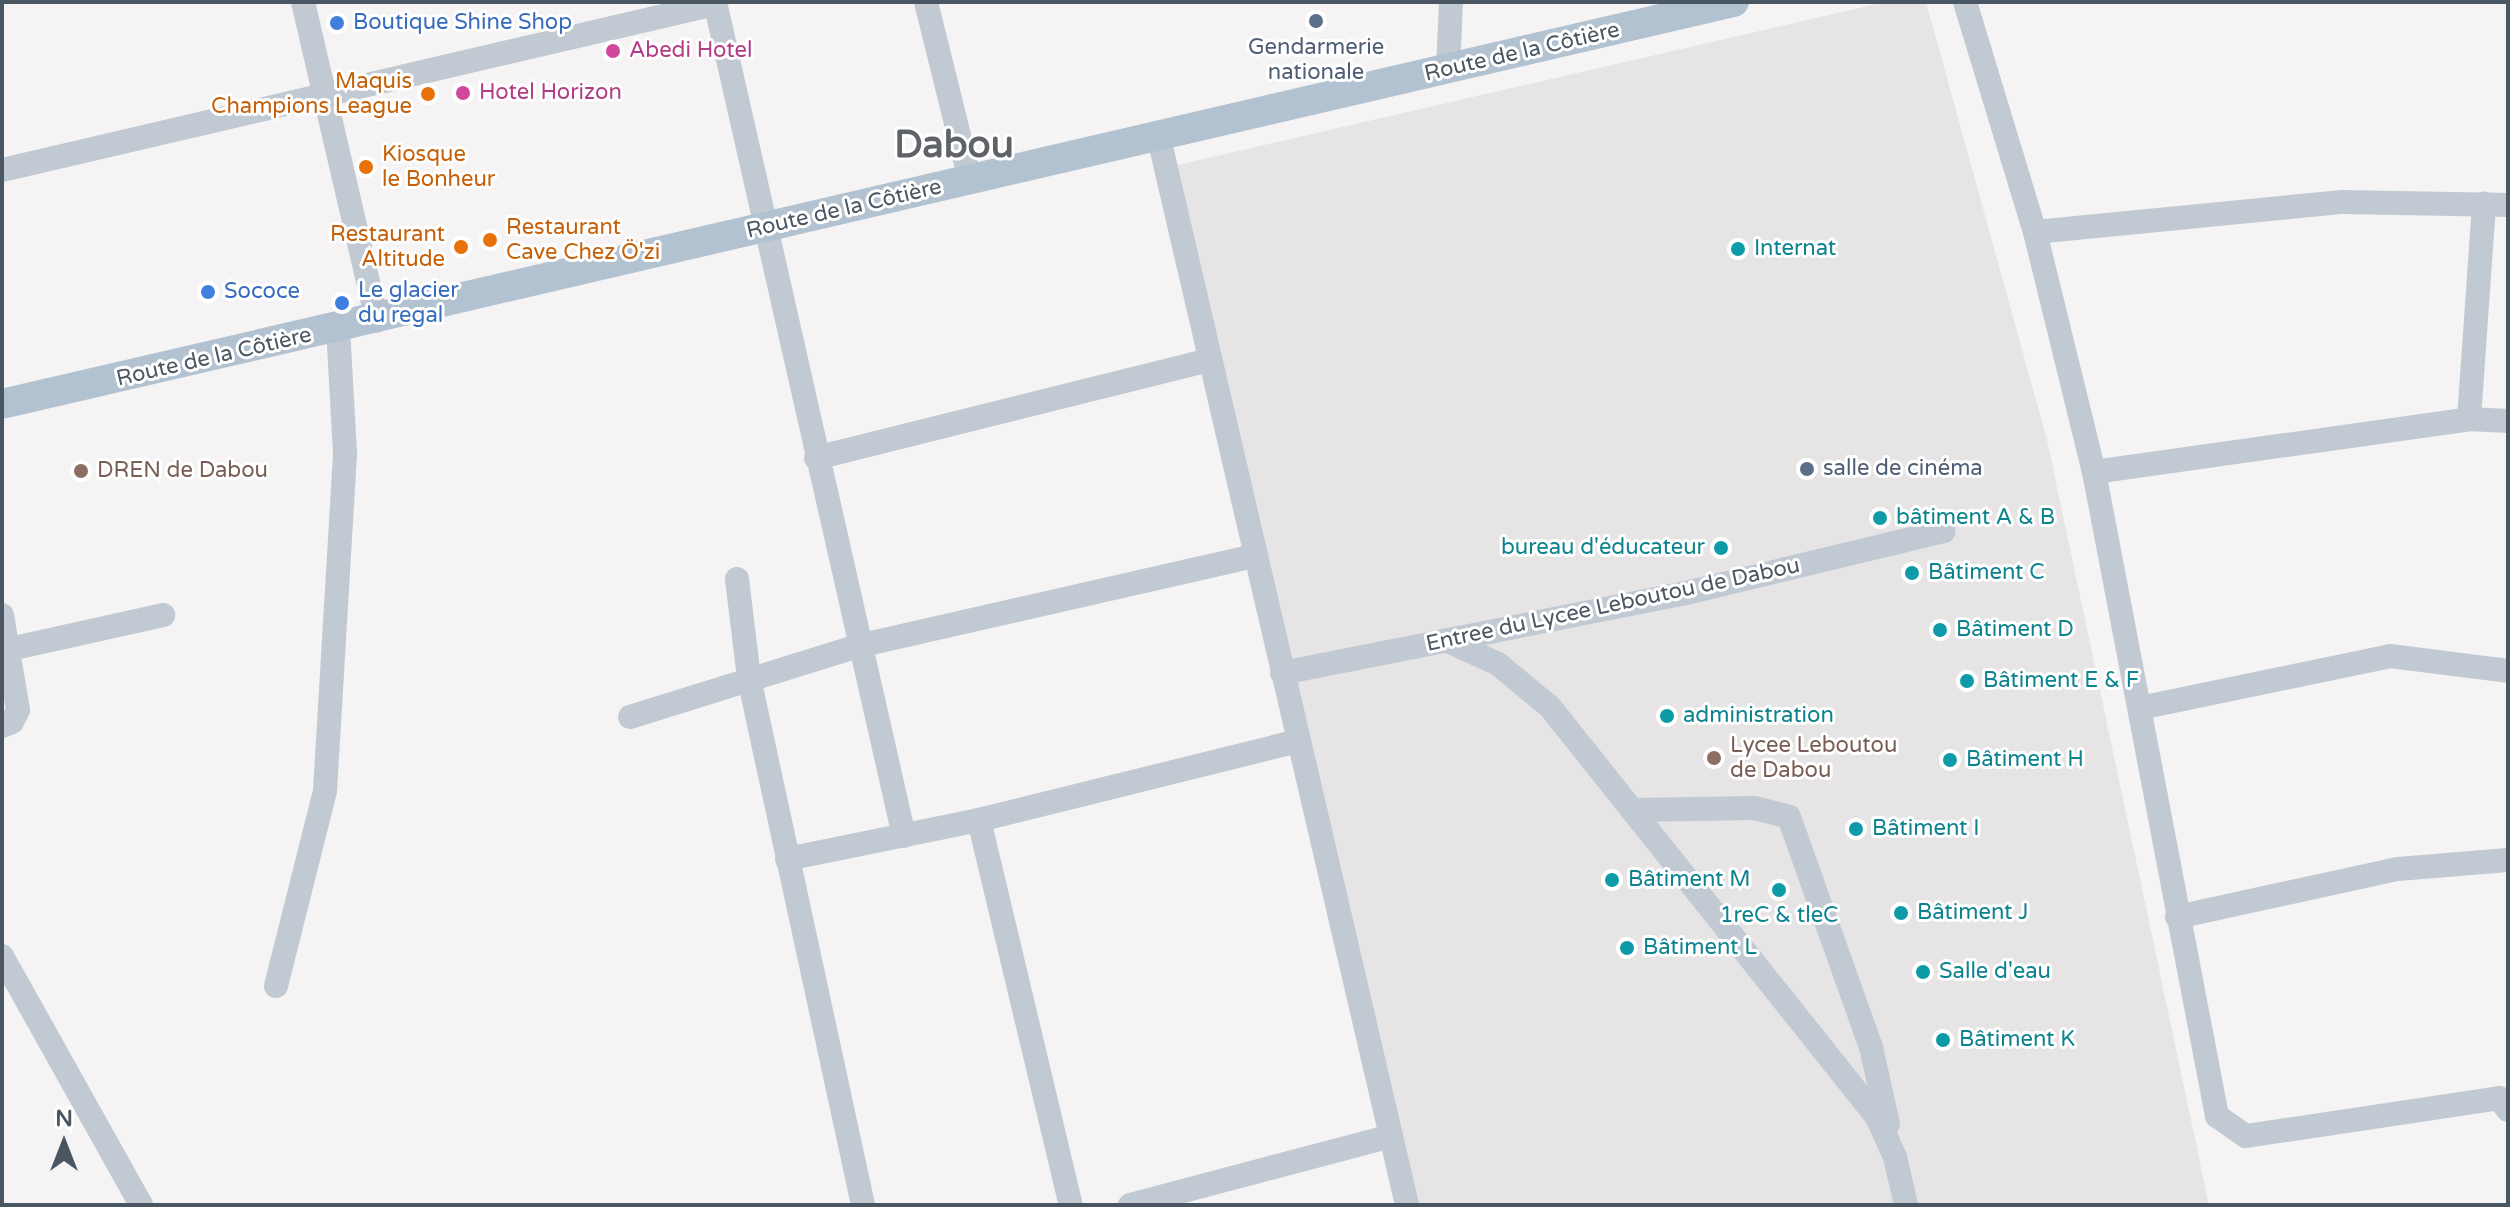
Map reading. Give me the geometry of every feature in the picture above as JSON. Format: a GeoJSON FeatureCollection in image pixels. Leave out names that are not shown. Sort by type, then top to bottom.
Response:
{"type":"FeatureCollection","features":[{"type":"Feature","properties":{"kind":"main road","name":"Route de la Côtière"},"geometry":{"type":"LineString","coordinates":[[2,404],[377,321],[1158,134],[1448,70],[1684,7],[1734,2]]}},
{"type":"Feature","properties":{"kind":"street"},"geometry":{"type":"LineString","coordinates":[[303,2],[377,321]]}},
{"type":"Feature","properties":{"kind":"street"},"geometry":{"type":"LineString","coordinates":[[926,2],[970,180]]}},
{"type":"Feature","properties":{"kind":"street"},"geometry":{"type":"LineString","coordinates":[[1448,70],[1451,2]]}},
{"type":"Feature","properties":{"kind":"street"},"geometry":{"type":"LineString","coordinates":[[1965,2],[2035,232],[2094,472],[2217,1116],[2232,1130],[2246,1136],[2505,1102]]}},
{"type":"Feature","properties":{"kind":"street"},"geometry":{"type":"LineString","coordinates":[[2,170],[715,3],[858,646],[904,836]]}},
{"type":"Feature","properties":{"kind":"street"},"geometry":{"type":"LineString","coordinates":[[1158,134],[1253,556],[1407,1205]]}},
{"type":"Feature","properties":{"kind":"street"},"geometry":{"type":"LineString","coordinates":[[2035,232],[2343,202],[2496,205],[2469,419]]}},
{"type":"Feature","properties":{"kind":"street"},"geometry":{"type":"LineString","coordinates":[[276,986],[325,791],[345,453],[338,329]]}},
{"type":"Feature","properties":{"kind":"street"},"geometry":{"type":"LineString","coordinates":[[816,458],[1210,360]]}},
{"type":"Feature","properties":{"kind":"street"},"geometry":{"type":"LineString","coordinates":[[2094,472],[2469,419],[2508,421]]}},
{"type":"Feature","properties":{"kind":"street","name":"Entree du Lycee Leboutou de Dabou"},"geometry":{"type":"LineString","coordinates":[[1282,673],[1682,594],[1944,531]]}},
{"type":"Feature","properties":{"kind":"street"},"geometry":{"type":"LineString","coordinates":[[630,717],[858,646],[1253,556]]}},
{"type":"Feature","properties":{"kind":"street"},"geometry":{"type":"LineString","coordinates":[[737,579],[749,678],[863,1205]]}},
{"type":"Feature","properties":{"kind":"street"},"geometry":{"type":"LineString","coordinates":[[2,615],[18,710],[12,722],[2,726]]}},
{"type":"Feature","properties":{"kind":"street"},"geometry":{"type":"LineString","coordinates":[[10,649],[163,615]]}},
{"type":"Feature","properties":{"kind":"street"},"geometry":{"type":"LineString","coordinates":[[1446,640],[1498,664],[1550,707],[1854,1086],[1877,1117],[1895,1157]]}},
{"type":"Feature","properties":{"kind":"street"},"geometry":{"type":"LineString","coordinates":[[2140,708],[2390,656],[2508,671]]}},
{"type":"Feature","properties":{"kind":"street"},"geometry":{"type":"LineString","coordinates":[[787,859],[979,820],[1298,741]]}},
{"type":"Feature","properties":{"kind":"street"},"geometry":{"type":"LineString","coordinates":[[1632,810],[1754,808],[1789,817],[1871,1047],[1906,1205]]}},
{"type":"Feature","properties":{"kind":"street"},"geometry":{"type":"LineString","coordinates":[[979,820],[1071,1205]]}},
{"type":"Feature","properties":{"kind":"street"},"geometry":{"type":"LineString","coordinates":[[2177,917],[2398,869],[2508,860]]}},
{"type":"Feature","properties":{"kind":"street"},"geometry":{"type":"LineString","coordinates":[[2,956],[141,1205]]}},
{"type":"Feature","properties":{"kind":"street"},"geometry":{"type":"LineString","coordinates":[[1130,1205],[1391,1136]]}},
{"type":"Feature","properties":{"kind":"shaded area","name":"Lycee Leboutou de Dabou"},"geometry":{"type":"Polygon","coordinates":[[[1885,2],[1926,2],[2047,440],[2209,1205],[1418,1205],[1173,166],[1885,2]]]}},
{"type":"Feature","properties":{"kind":"place","name":"Gendarmerie nationale"},"geometry":{"type":"Point","coordinates":[1316,21]}},
{"type":"Feature","properties":{"kind":"place","name":"Boutique Shine Shop"},"geometry":{"type":"Point","coordinates":[337,23]}},
{"type":"Feature","properties":{"kind":"place","name":"Abedi Hotel"},"geometry":{"type":"Point","coordinates":[613,51]}},
{"type":"Feature","properties":{"kind":"place","name":"Hotel Horizon"},"geometry":{"type":"Point","coordinates":[463,93]}},
{"type":"Feature","properties":{"kind":"place","name":"Maquis Champions League"},"geometry":{"type":"Point","coordinates":[428,94]}},
{"type":"Feature","properties":{"kind":"place","name":"Kiosque le Bonheur"},"geometry":{"type":"Point","coordinates":[366,167]}},
{"type":"Feature","properties":{"kind":"place","name":"Restaurant Cave Chez Ö'zi"},"geometry":{"type":"Point","coordinates":[490,240]}},
{"type":"Feature","properties":{"kind":"place","name":"Restaurant Altitude"},"geometry":{"type":"Point","coordinates":[461,247]}},
{"type":"Feature","properties":{"kind":"place","name":"Internat"},"geometry":{"type":"Point","coordinates":[1738,249]}},
{"type":"Feature","properties":{"kind":"place","name":"Sococe"},"geometry":{"type":"Point","coordinates":[208,292]}},
{"type":"Feature","properties":{"kind":"place","name":"Le glacier du regal"},"geometry":{"type":"Point","coordinates":[342,303]}},
{"type":"Feature","properties":{"kind":"place","name":"salle de cinéma"},"geometry":{"type":"Point","coordinates":[1807,469]}},
{"type":"Feature","properties":{"kind":"place","name":"DREN de Dabou"},"geometry":{"type":"Point","coordinates":[81,471]}},
{"type":"Feature","properties":{"kind":"place","name":"bâtiment A & B"},"geometry":{"type":"Point","coordinates":[1880,518]}},
{"type":"Feature","properties":{"kind":"place","name":"bureau d'éducateur"},"geometry":{"type":"Point","coordinates":[1721,548]}},
{"type":"Feature","properties":{"kind":"place","name":"Bâtiment C"},"geometry":{"type":"Point","coordinates":[1912,573]}},
{"type":"Feature","properties":{"kind":"place","name":"Bâtiment D"},"geometry":{"type":"Point","coordinates":[1940,630]}},
{"type":"Feature","properties":{"kind":"place","name":"Bâtiment E & F"},"geometry":{"type":"Point","coordinates":[1967,681]}},
{"type":"Feature","properties":{"kind":"place","name":"administration"},"geometry":{"type":"Point","coordinates":[1667,716]}},
{"type":"Feature","properties":{"kind":"place","name":"Lycee Leboutou de Dabou"},"geometry":{"type":"Point","coordinates":[1714,758]}},
{"type":"Feature","properties":{"kind":"place","name":"Bâtiment H"},"geometry":{"type":"Point","coordinates":[1950,760]}},
{"type":"Feature","properties":{"kind":"place","name":"Bâtiment I"},"geometry":{"type":"Point","coordinates":[1856,829]}},
{"type":"Feature","properties":{"kind":"place","name":"Bâtiment M"},"geometry":{"type":"Point","coordinates":[1612,880]}},
{"type":"Feature","properties":{"kind":"place","name":"1reC & tleC"},"geometry":{"type":"Point","coordinates":[1779,890]}},
{"type":"Feature","properties":{"kind":"place","name":"Bâtiment J"},"geometry":{"type":"Point","coordinates":[1901,913]}},
{"type":"Feature","properties":{"kind":"place","name":"Bâtiment L"},"geometry":{"type":"Point","coordinates":[1627,948]}},
{"type":"Feature","properties":{"kind":"place","name":"Salle d'eau"},"geometry":{"type":"Point","coordinates":[1923,972]}},
{"type":"Feature","properties":{"kind":"place","name":"Bâtiment K"},"geometry":{"type":"Point","coordinates":[1943,1040]}},
{"type":"Feature","properties":{"kind":"district","name":"Dabou"},"geometry":{"type":"Point","coordinates":[954,146]}}]}
